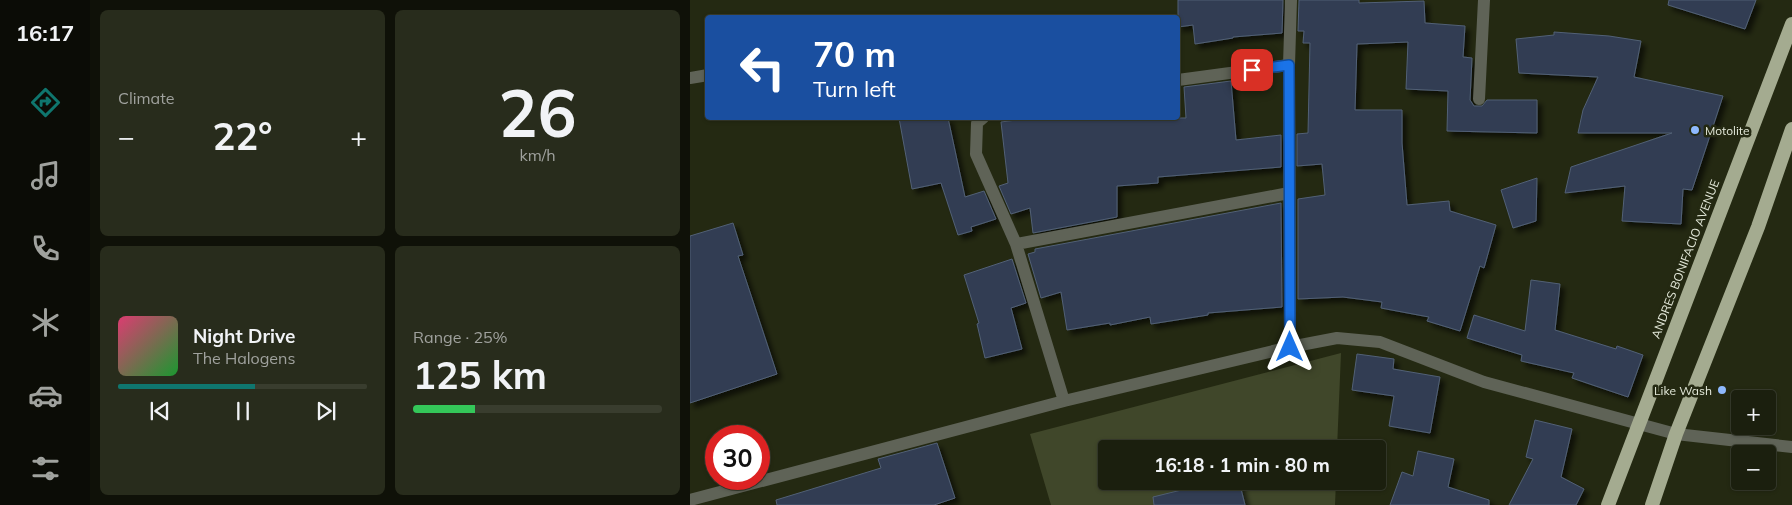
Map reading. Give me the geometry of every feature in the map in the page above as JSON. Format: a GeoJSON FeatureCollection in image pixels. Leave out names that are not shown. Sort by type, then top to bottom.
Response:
{"type":"FeatureCollection","features":[{"type":"Feature","properties":{"kind":"highway","name":"ANDRES BONIFACIO AVENUE"},"geometry":{"type":"LineString","coordinates":[[1608,505],[1792,24]]}},
{"type":"Feature","properties":{"kind":"highway"},"geometry":{"type":"LineString","coordinates":[[1652,505],[1676,434],[1758,227],[1792,129]]}},
{"type":"Feature","properties":{"kind":"street"},"geometry":{"type":"LineString","coordinates":[[1290,347],[1289,65],[1291,0]]}},
{"type":"Feature","properties":{"kind":"street"},"geometry":{"type":"LineString","coordinates":[[1479,99],[1484,0]]}},
{"type":"Feature","properties":{"kind":"street"},"geometry":{"type":"LineString","coordinates":[[1180,80],[1289,65]]}},
{"type":"Feature","properties":{"kind":"street"},"geometry":{"type":"LineString","coordinates":[[690,78],[705,76]]}},
{"type":"Feature","properties":{"kind":"street"},"geometry":{"type":"LineString","coordinates":[[980,120],[977,123],[976,154],[1016,244],[1064,401]]}},
{"type":"Feature","properties":{"kind":"street"},"geometry":{"type":"LineString","coordinates":[[1016,244],[1289,193]]}},
{"type":"Feature","properties":{"kind":"street"},"geometry":{"type":"LineString","coordinates":[[690,500],[1064,401],[1290,347],[1337,338],[1380,342],[1484,382],[1676,434],[1792,447]]}},
{"type":"Feature","properties":{"kind":"green space"},"geometry":{"type":"Polygon","coordinates":[[[1341,353],[1337,440],[1098,440],[1098,490],[1336,490],[1335,505],[1051,505],[1030,434],[1341,353]]]}},
{"type":"Feature","properties":{"kind":"building"},"geometry":{"type":"Polygon","coordinates":[[[1178,0],[1283,0],[1282,33],[1233,37],[1195,44],[1193,25],[1180,27],[1180,15],[1178,15],[1178,0]]]}},
{"type":"Feature","properties":{"kind":"building"},"geometry":{"type":"Polygon","coordinates":[[[1299,0],[1359,0],[1359,3],[1424,1],[1425,23],[1465,26],[1463,57],[1472,58],[1470,100],[1474,106],[1482,106],[1487,100],[1537,100],[1537,133],[1447,131],[1448,91],[1406,89],[1408,42],[1357,44],[1355,110],[1402,110],[1402,143],[1407,205],[1449,201],[1450,211],[1496,225],[1484,268],[1480,266],[1460,331],[1427,321],[1429,317],[1381,308],[1382,302],[1343,297],[1298,299],[1298,199],[1325,195],[1322,164],[1297,166],[1297,134],[1308,133],[1310,43],[1303,43],[1304,31],[1298,31],[1299,0]]]}},
{"type":"Feature","properties":{"kind":"building"},"geometry":{"type":"Polygon","coordinates":[[[1669,0],[1756,0],[1745,29],[1668,5],[1669,0]]]}},
{"type":"Feature","properties":{"kind":"building"},"geometry":{"type":"Polygon","coordinates":[[[1554,32],[1609,36],[1641,41],[1634,77],[1723,96],[1692,190],[1683,189],[1681,224],[1622,221],[1625,186],[1565,193],[1571,167],[1672,133],[1578,133],[1583,110],[1598,77],[1519,73],[1516,39],[1554,35],[1554,32]]]}},
{"type":"Feature","properties":{"kind":"building"},"geometry":{"type":"Polygon","coordinates":[[[1231,81],[1236,140],[1281,135],[1281,167],[1158,177],[1158,183],[1117,186],[1117,217],[1033,233],[1030,208],[1011,214],[999,186],[1008,183],[1001,122],[1016,120],[1180,120],[1180,118],[1186,118],[1184,87],[1231,81]]]}},
{"type":"Feature","properties":{"kind":"building"},"geometry":{"type":"Polygon","coordinates":[[[899,120],[948,120],[965,197],[984,191],[996,219],[971,227],[972,231],[958,235],[941,183],[912,189],[899,120]]]}},
{"type":"Feature","properties":{"kind":"building"},"geometry":{"type":"Polygon","coordinates":[[[1537,178],[1536,221],[1513,228],[1501,190],[1537,178]]]}},
{"type":"Feature","properties":{"kind":"building"},"geometry":{"type":"Polygon","coordinates":[[[1281,203],[1282,307],[1208,313],[1208,315],[1151,324],[1150,317],[1110,325],[1110,323],[1067,330],[1061,292],[1041,298],[1028,254],[1035,252],[1035,249],[1281,203]]]}},
{"type":"Feature","properties":{"kind":"building"},"geometry":{"type":"Polygon","coordinates":[[[733,223],[743,255],[738,256],[777,374],[690,403],[690,236],[733,223]]]}},
{"type":"Feature","properties":{"kind":"building"},"geometry":{"type":"Polygon","coordinates":[[[1012,259],[1026,303],[1011,308],[1022,349],[985,358],[977,324],[979,323],[964,275],[1012,259]]]}},
{"type":"Feature","properties":{"kind":"building"},"geometry":{"type":"Polygon","coordinates":[[[1531,280],[1560,284],[1555,330],[1616,349],[1617,346],[1643,355],[1628,397],[1572,378],[1574,373],[1521,361],[1522,355],[1467,338],[1474,315],[1525,331],[1531,280]]]}},
{"type":"Feature","properties":{"kind":"building"},"geometry":{"type":"Polygon","coordinates":[[[1357,354],[1394,359],[1393,369],[1440,377],[1430,433],[1389,426],[1394,396],[1352,390],[1357,354]]]}},
{"type":"Feature","properties":{"kind":"building"},"geometry":{"type":"Polygon","coordinates":[[[1535,420],[1572,429],[1561,477],[1584,489],[1576,505],[1509,505],[1533,459],[1526,457],[1535,420]]]}},
{"type":"Feature","properties":{"kind":"building"},"geometry":{"type":"Polygon","coordinates":[[[937,443],[955,498],[934,505],[777,505],[776,500],[881,468],[878,459],[937,443]]]}},
{"type":"Feature","properties":{"kind":"building"},"geometry":{"type":"Polygon","coordinates":[[[1418,451],[1454,459],[1448,487],[1489,500],[1489,505],[1390,505],[1402,472],[1413,476],[1418,451]]]}},
{"type":"Feature","properties":{"kind":"building"},"geometry":{"type":"Polygon","coordinates":[[[1181,490],[1241,490],[1245,505],[1154,505],[1153,497],[1181,490]]]}},
{"type":"Feature","properties":{"kind":"place","name":"Motolite"},"geometry":{"type":"Point","coordinates":[1695,130]}},
{"type":"Feature","properties":{"kind":"place","name":"Like Wash"},"geometry":{"type":"Point","coordinates":[1722,390]}},
{"type":"Feature","properties":{"kind":"route"},"geometry":{"type":"LineString","coordinates":[[1252,70],[1289,65],[1290,347]]}}]}
